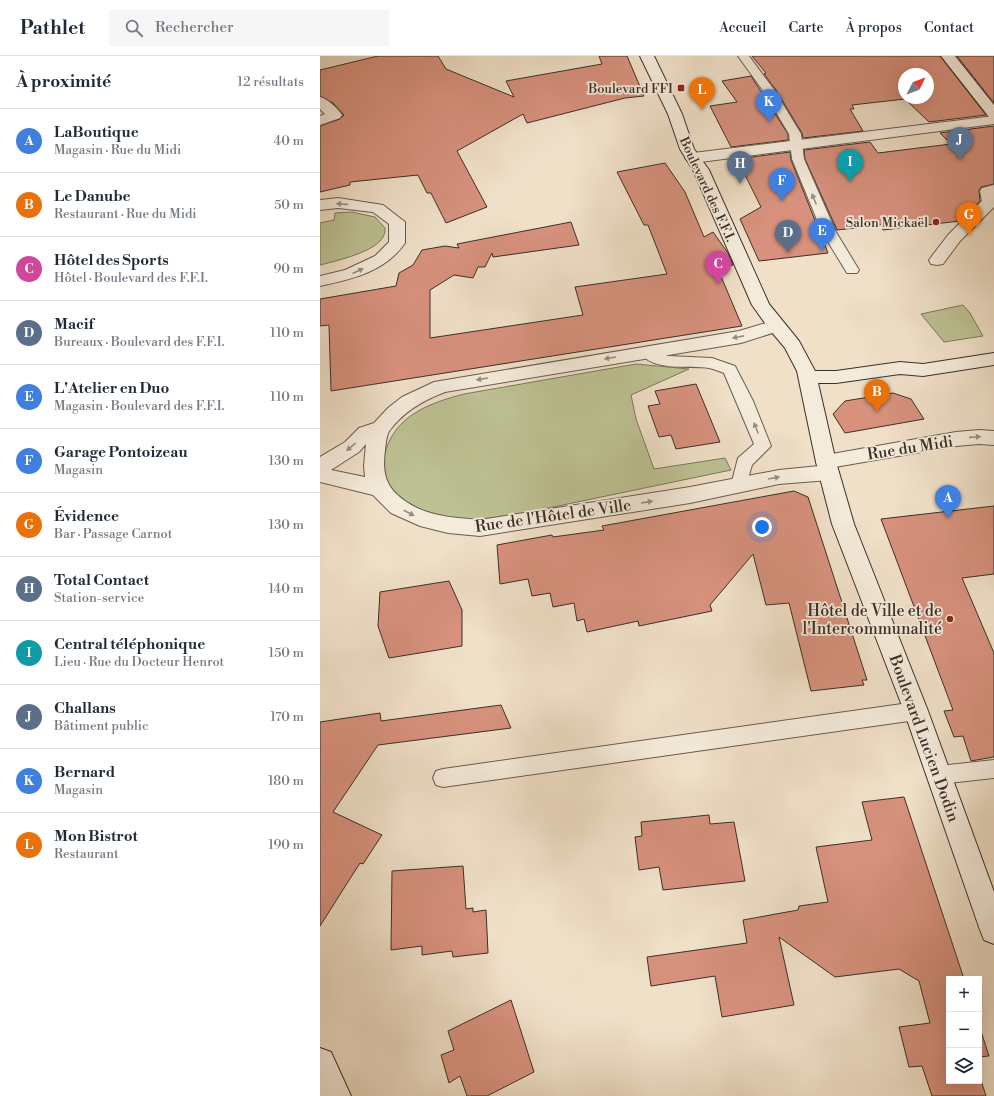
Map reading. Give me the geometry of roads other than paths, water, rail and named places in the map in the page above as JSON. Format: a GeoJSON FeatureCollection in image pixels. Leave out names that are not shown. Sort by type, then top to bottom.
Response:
{"type":"FeatureCollection","features":[{"type":"Feature","properties":{"kind":"street","name":"Boulevard des F.F.I."},"geometry":{"type":"LineString","coordinates":[[646,56],[675,114],[687,149],[701,170],[761,305],[776,326],[793,345],[806,371],[827,468]]}},
{"type":"Feature","properties":{"kind":"street"},"geometry":{"type":"LineString","coordinates":[[948,56],[994,114]]}},
{"type":"Feature","properties":{"kind":"street"},"geometry":{"type":"LineString","coordinates":[[320,101],[335,115],[320,121]]}},
{"type":"Feature","properties":{"kind":"street"},"geometry":{"type":"LineString","coordinates":[[693,158],[994,120]]}},
{"type":"Feature","properties":{"kind":"street"},"geometry":{"type":"LineString","coordinates":[[937,260],[954,238],[990,202],[988,191],[994,190]]}},
{"type":"Feature","properties":{"kind":"street"},"geometry":{"type":"LineString","coordinates":[[320,205],[338,203],[377,208],[397,222],[397,243],[381,260],[350,274],[320,281]]}},
{"type":"Feature","properties":{"kind":"street"},"geometry":{"type":"LineString","coordinates":[[320,467],[352,447],[366,433],[381,428],[394,414],[416,396],[441,386],[741,337],[776,326]]}},
{"type":"Feature","properties":{"kind":"street"},"geometry":{"type":"LineString","coordinates":[[807,377],[836,377],[900,368],[923,370],[994,359]]}},
{"type":"Feature","properties":{"kind":"street"},"geometry":{"type":"LineString","coordinates":[[379,489],[374,479],[373,462],[381,428]]}},
{"type":"Feature","properties":{"kind":"street","name":"Rue du Midi"},"geometry":{"type":"LineString","coordinates":[[827,468],[869,452],[957,439],[978,437],[994,438]]}},
{"type":"Feature","properties":{"kind":"street","name":"Rue de l'Hôtel de Ville"},"geometry":{"type":"LineString","coordinates":[[379,489],[398,507],[420,519],[449,526],[480,528],[690,495],[827,468]]}},
{"type":"Feature","properties":{"kind":"street","name":"Boulevard Lucien Dodin"},"geometry":{"type":"LineString","coordinates":[[827,468],[842,524],[916,711],[994,930]]}},
{"type":"Feature","properties":{"kind":"street"},"geometry":{"type":"LineString","coordinates":[[320,474],[332,478],[365,483],[379,489]]}},
{"type":"Feature","properties":{"kind":"street"},"geometry":{"type":"LineString","coordinates":[[320,1063],[336,1096]]}},
{"type":"Feature","properties":{"kind":"lane"},"geometry":{"type":"LineString","coordinates":[[743,56],[769,91],[796,134],[798,160],[829,232],[852,270]]}},
{"type":"Feature","properties":{"kind":"lane"},"geometry":{"type":"LineString","coordinates":[[647,352],[665,361],[712,364],[730,370],[763,446],[744,462],[739,485]]}},
{"type":"Feature","properties":{"kind":"lane"},"geometry":{"type":"LineString","coordinates":[[442,778],[916,711]]}},
{"type":"Feature","properties":{"kind":"lane"},"geometry":{"type":"LineString","coordinates":[[939,775],[994,769]]}},
{"type":"Feature","properties":{"kind":"place","name":"Boulevard FFI"},"geometry":{"type":"Point","coordinates":[681,88]}},
{"type":"Feature","properties":{"kind":"place","name":"Mon Bistrot"},"geometry":{"type":"Point","coordinates":[702,110]}},
{"type":"Feature","properties":{"kind":"place","name":"Bernard"},"geometry":{"type":"Point","coordinates":[769,122]}},
{"type":"Feature","properties":{"kind":"place","name":"Challans"},"geometry":{"type":"Point","coordinates":[960,160]}},
{"type":"Feature","properties":{"kind":"place","name":"Central téléphonique"},"geometry":{"type":"Point","coordinates":[850,182]}},
{"type":"Feature","properties":{"kind":"place","name":"Total Contact"},"geometry":{"type":"Point","coordinates":[740,184]}},
{"type":"Feature","properties":{"kind":"place","name":"Garage Pontoizeau"},"geometry":{"type":"Point","coordinates":[782,201]}},
{"type":"Feature","properties":{"kind":"place","name":"Salon Mickaël"},"geometry":{"type":"Point","coordinates":[936,222]}},
{"type":"Feature","properties":{"kind":"place","name":"Évidence"},"geometry":{"type":"Point","coordinates":[969,235]}},
{"type":"Feature","properties":{"kind":"place","name":"L'Atelier en Duo"},"geometry":{"type":"Point","coordinates":[822,251]}},
{"type":"Feature","properties":{"kind":"place","name":"Macif"},"geometry":{"type":"Point","coordinates":[788,253]}},
{"type":"Feature","properties":{"kind":"place","name":"Hôtel des Sports"},"geometry":{"type":"Point","coordinates":[718,284]}},
{"type":"Feature","properties":{"kind":"place","name":"Le Danube"},"geometry":{"type":"Point","coordinates":[877,412]}},
{"type":"Feature","properties":{"kind":"place","name":"LaBoutique"},"geometry":{"type":"Point","coordinates":[948,518]}},
{"type":"Feature","properties":{"kind":"place","name":"Hôtel de Ville et de l'Intercommunalité"},"geometry":{"type":"Point","coordinates":[950,619]}}]}
